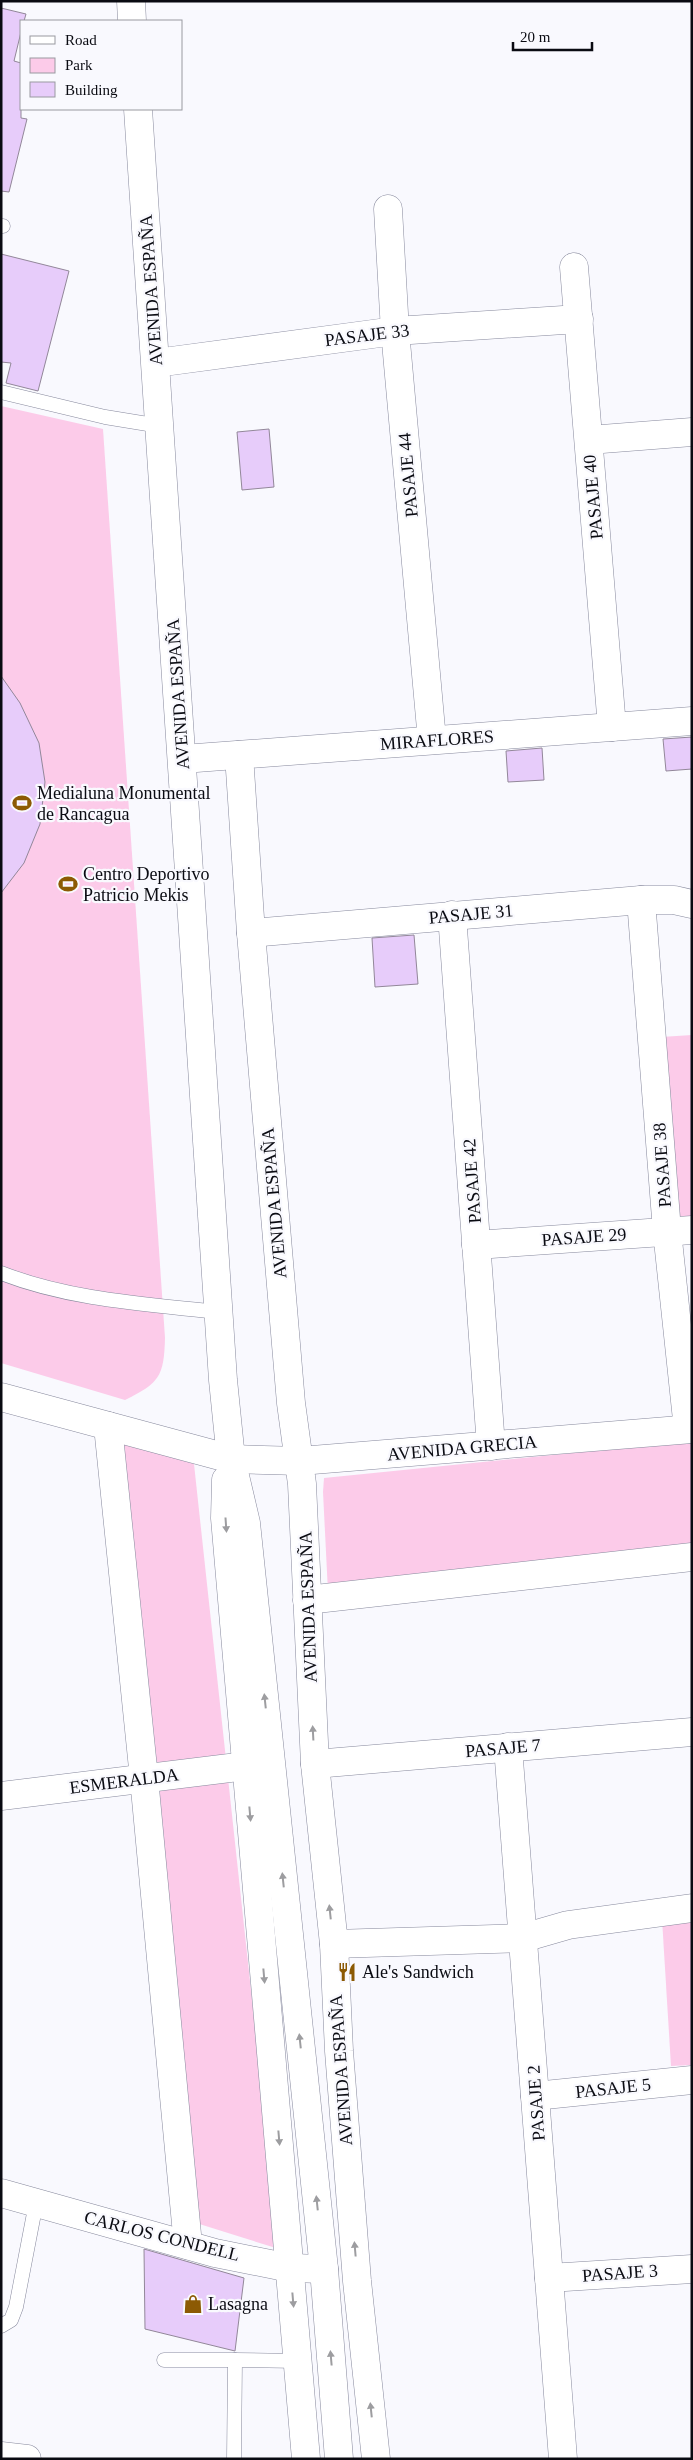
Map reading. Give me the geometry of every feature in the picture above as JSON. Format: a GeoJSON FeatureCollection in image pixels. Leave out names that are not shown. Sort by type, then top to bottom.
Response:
{"type":"FeatureCollection","features":[{"type":"Feature","properties":{"kind":"street"},"geometry":{"type":"LineString","coordinates":[[131,1],[132,20]]}},
{"type":"Feature","properties":{"kind":"street","name":"AVENIDA ESPAÑA"},"geometry":{"type":"LineString","coordinates":[[138,110],[183,759],[218,1312],[231,1459],[246,1523],[324,2269],[339,2459]]}},
{"type":"Feature","properties":{"kind":"street","name":"PASAJE 44"},"geometry":{"type":"LineString","coordinates":[[388,209],[395,330],[432,740]]}},
{"type":"Feature","properties":{"kind":"street","name":"PASAJE 40"},"geometry":{"type":"LineString","coordinates":[[574,267],[612,727]]}},
{"type":"Feature","properties":{"kind":"street","name":"PASAJE 33"},"geometry":{"type":"LineString","coordinates":[[156,363],[395,330],[579,319]]}},
{"type":"Feature","properties":{"kind":"street"},"geometry":{"type":"LineString","coordinates":[[589,440],[692,432]]}},
{"type":"Feature","properties":{"kind":"street","name":"MIRAFLORES"},"geometry":{"type":"LineString","coordinates":[[183,759],[692,721]]}},
{"type":"Feature","properties":{"kind":"street","name":"AVENIDA ESPAÑA"},"geometry":{"type":"LineString","coordinates":[[239,755],[251,933],[291,1403],[300,1461],[314,1764],[334,1944],[339,2050],[357,2282],[376,2459]]}},
{"type":"Feature","properties":{"kind":"street","name":"PASAJE 31"},"geometry":{"type":"LineString","coordinates":[[251,933],[641,900],[674,900],[692,904]]}},
{"type":"Feature","properties":{"kind":"street","name":"PASAJE 38"},"geometry":{"type":"LineString","coordinates":[[641,900],[679,1230],[690,1429]]}},
{"type":"Feature","properties":{"kind":"street","name":"PASAJE 42"},"geometry":{"type":"LineString","coordinates":[[452,916],[491,1446]]}},
{"type":"Feature","properties":{"kind":"street","name":"PASAJE 29"},"geometry":{"type":"LineString","coordinates":[[476,1246],[679,1230]]}},
{"type":"Feature","properties":{"kind":"street","name":"AVENIDA GRECIA"},"geometry":{"type":"LineString","coordinates":[[1,1397],[231,1459],[300,1461],[690,1429]]}},
{"type":"Feature","properties":{"kind":"street"},"geometry":{"type":"LineString","coordinates":[[108,1426],[144,1778],[188,2245]]}},
{"type":"Feature","properties":{"kind":"street","name":"AVENIDA ESPAÑA"},"geometry":{"type":"LineString","coordinates":[[231,1459],[226,1476],[225,1518],[306,2459]]}},
{"type":"Feature","properties":{"kind":"street"},"geometry":{"type":"LineString","coordinates":[[307,1600],[692,1557]]}},
{"type":"Feature","properties":{"kind":"street","name":"PASAJE 7"},"geometry":{"type":"LineString","coordinates":[[314,1764],[692,1732]]}},
{"type":"Feature","properties":{"kind":"street","name":"PASAJE 2"},"geometry":{"type":"LineString","coordinates":[[508,1747],[563,2459]]}},
{"type":"Feature","properties":{"kind":"street","name":"ESMERALDA"},"geometry":{"type":"LineString","coordinates":[[1,1796],[246,1766]]}},
{"type":"Feature","properties":{"kind":"street"},"geometry":{"type":"LineString","coordinates":[[334,1944],[523,1938],[568,1925],[692,1908]]}},
{"type":"Feature","properties":{"kind":"street","name":"PASAJE 5"},"geometry":{"type":"LineString","coordinates":[[535,2096],[692,2080]]}},
{"type":"Feature","properties":{"kind":"street","name":"CARLOS CONDELL"},"geometry":{"type":"LineString","coordinates":[[1,2193],[214,2253],[290,2268],[324,2269]]}},
{"type":"Feature","properties":{"kind":"street","name":"PASAJE 3"},"geometry":{"type":"LineString","coordinates":[[549,2278],[692,2269]]}},
{"type":"Feature","properties":{"kind":"street"},"geometry":{"type":"LineString","coordinates":[[1,2456],[27,2459]]}},
{"type":"Feature","properties":{"kind":"lane"},"geometry":{"type":"LineString","coordinates":[[1,392],[105,417],[160,426]]}},
{"type":"Feature","properties":{"kind":"lane"},"geometry":{"type":"LineString","coordinates":[[1,1273],[72,1294],[218,1312]]}},
{"type":"Feature","properties":{"kind":"lane"},"geometry":{"type":"LineString","coordinates":[[1,2326],[11,2320],[16,2307],[36,2203]]}},
{"type":"Feature","properties":{"kind":"lane"},"geometry":{"type":"LineString","coordinates":[[164,2360],[298,2361]]}},
{"type":"Feature","properties":{"kind":"lane"},"geometry":{"type":"LineString","coordinates":[[234,2459],[235,2360]]}},
{"type":"Feature","properties":{"kind":"green space","name":"Centro Deportivo Patricio Mekis"},"geometry":{"type":"Polygon","coordinates":[[[1,406],[103,429],[165,1338],[163,1362],[157,1377],[145,1389],[125,1400],[1,1363],[1,406]]]}},
{"type":"Feature","properties":{"kind":"green space"},"geometry":{"type":"Polygon","coordinates":[[[692,1035],[692,1223],[675,1224],[661,1037],[692,1035]]]}},
{"type":"Feature","properties":{"kind":"green space"},"geometry":{"type":"Polygon","coordinates":[[[102,1433],[194,1464],[279,2249],[177,2217],[102,1433]]]}},
{"type":"Feature","properties":{"kind":"green space"},"geometry":{"type":"Polygon","coordinates":[[[692,1441],[692,1559],[328,1592],[324,1478],[692,1441]]]}},
{"type":"Feature","properties":{"kind":"green space"},"geometry":{"type":"Polygon","coordinates":[[[692,1917],[692,2065],[671,2066],[662,1919],[692,1917]]]}},
{"type":"Feature","properties":{"kind":"building"},"geometry":{"type":"Polygon","coordinates":[[[1,8],[26,14],[24,20],[20,20],[20,36],[14,61],[20,63],[21,118],[27,119],[9,192],[1,191],[1,8]]]}},
{"type":"Feature","properties":{"kind":"building"},"geometry":{"type":"Polygon","coordinates":[[[1,254],[69,271],[38,391],[6,383],[11,363],[1,362],[1,254]]]}},
{"type":"Feature","properties":{"kind":"building"},"geometry":{"type":"Polygon","coordinates":[[[269,429],[274,487],[242,490],[237,432],[269,429]]]}},
{"type":"Feature","properties":{"kind":"building","name":"Medialuna Monumental de Rancagua"},"geometry":{"type":"Polygon","coordinates":[[[1,676],[20,703],[39,743],[45,782],[40,824],[24,863],[1,893],[1,676]]]}},
{"type":"Feature","properties":{"kind":"building"},"geometry":{"type":"Polygon","coordinates":[[[692,737],[692,769],[666,771],[663,739],[692,737]]]}},
{"type":"Feature","properties":{"kind":"building"},"geometry":{"type":"Polygon","coordinates":[[[542,748],[544,780],[508,782],[506,751],[542,748]]]}},
{"type":"Feature","properties":{"kind":"building"},"geometry":{"type":"Polygon","coordinates":[[[414,935],[418,984],[375,987],[372,938],[414,935]]]}},
{"type":"Feature","properties":{"kind":"building","name":"Lasagna"},"geometry":{"type":"Polygon","coordinates":[[[144,2249],[244,2278],[235,2351],[145,2329],[144,2249]]]}},
{"type":"Feature","properties":{"kind":"place","name":"Medialuna Monumental de Rancagua"},"geometry":{"type":"Point","coordinates":[22,803]}},
{"type":"Feature","properties":{"kind":"place","name":"Centro Deportivo Patricio Mekis"},"geometry":{"type":"Point","coordinates":[68,884]}},
{"type":"Feature","properties":{"kind":"place","name":"Ale's Sandwich"},"geometry":{"type":"Point","coordinates":[347,1972]}},
{"type":"Feature","properties":{"kind":"place","name":"Lasagna"},"geometry":{"type":"Point","coordinates":[193,2304]}}]}
